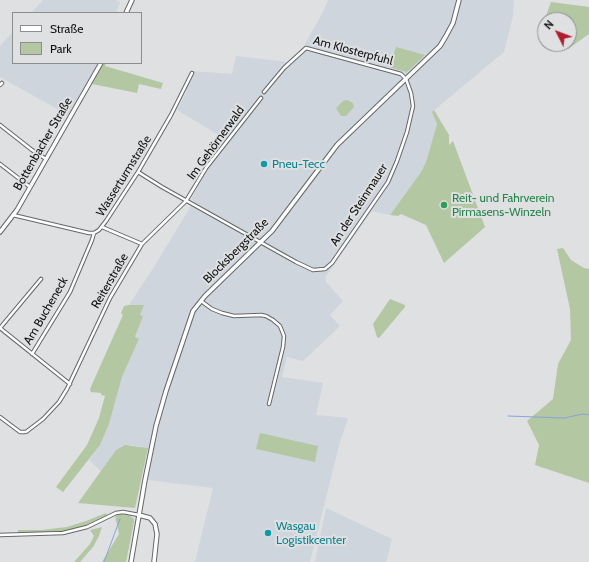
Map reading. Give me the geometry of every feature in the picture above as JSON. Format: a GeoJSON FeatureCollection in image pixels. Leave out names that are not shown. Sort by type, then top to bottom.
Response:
{"type":"FeatureCollection","features":[{"type":"Feature","properties":{"kind":"main road"},"geometry":{"type":"LineString","coordinates":[[126,12],[132,0]]}},
{"type":"Feature","properties":{"kind":"main road","name":"Blocksbergstraße"},"geometry":{"type":"LineString","coordinates":[[130,562],[148,461],[164,398],[190,320],[201,301],[276,226],[337,145],[406,80],[443,42],[453,23],[459,0]]}},
{"type":"Feature","properties":{"kind":"main road","name":"Bottenbacher Straße"},"geometry":{"type":"LineString","coordinates":[[0,232],[14,216],[100,64]]}},
{"type":"Feature","properties":{"kind":"main road"},"geometry":{"type":"LineString","coordinates":[[139,515],[150,518],[156,524],[157,531],[154,562]]}},
{"type":"Feature","properties":{"kind":"street","name":"Am Klosterpfuhl"},"geometry":{"type":"LineString","coordinates":[[264,92],[284,68],[306,48],[399,73],[403,75],[406,80]]}},
{"type":"Feature","properties":{"kind":"street","name":"Wasserturmstraße"},"geometry":{"type":"LineString","coordinates":[[14,216],[88,233],[94,233],[102,227],[138,172],[174,110],[192,73]]}},
{"type":"Feature","properties":{"kind":"street","name":"An der Steinmauer"},"geometry":{"type":"LineString","coordinates":[[261,242],[313,270],[325,269],[332,263],[388,182],[397,161],[407,133],[413,106],[411,93],[406,80]]}},
{"type":"Feature","properties":{"kind":"street","name":"Im Gehörnerwald"},"geometry":{"type":"LineString","coordinates":[[186,201],[206,168],[261,98]]}},
{"type":"Feature","properties":{"kind":"street"},"geometry":{"type":"LineString","coordinates":[[0,125],[46,159]]}},
{"type":"Feature","properties":{"kind":"street"},"geometry":{"type":"LineString","coordinates":[[0,164],[30,187]]}},
{"type":"Feature","properties":{"kind":"street"},"geometry":{"type":"LineString","coordinates":[[138,172],[186,201],[261,242]]}},
{"type":"Feature","properties":{"kind":"street","name":"Reiterstraße"},"geometry":{"type":"LineString","coordinates":[[0,417],[20,432],[26,432],[51,411],[70,384],[110,298],[142,244],[186,201]]}},
{"type":"Feature","properties":{"kind":"street"},"geometry":{"type":"LineString","coordinates":[[102,227],[142,244]]}},
{"type":"Feature","properties":{"kind":"street","name":"Am Bucheneck"},"geometry":{"type":"LineString","coordinates":[[32,354],[70,292],[94,233]]}},
{"type":"Feature","properties":{"kind":"street"},"geometry":{"type":"LineString","coordinates":[[41,279],[0,328],[70,384]]}},
{"type":"Feature","properties":{"kind":"street"},"geometry":{"type":"LineString","coordinates":[[201,301],[222,314],[234,316],[264,316],[273,320],[280,326],[284,336],[283,347],[269,404]]}},
{"type":"Feature","properties":{"kind":"street"},"geometry":{"type":"LineString","coordinates":[[0,536],[63,533],[87,527],[116,513],[123,512],[139,515]]}},
{"type":"Feature","properties":{"kind":"shaded area"},"geometry":{"type":"Polygon","coordinates":[[[43,0],[116,0],[120,2],[116,12],[32,12],[43,0]]]}},
{"type":"Feature","properties":{"kind":"shaded area"},"geometry":{"type":"Polygon","coordinates":[[[328,0],[514,0],[513,16],[504,52],[432,112],[437,124],[426,162],[421,172],[390,215],[372,211],[326,276],[326,282],[343,301],[330,315],[340,326],[303,361],[287,357],[282,377],[323,383],[316,415],[348,418],[340,442],[310,562],[195,562],[213,488],[148,480],[153,449],[131,445],[116,450],[101,471],[89,460],[100,445],[109,424],[122,377],[139,339],[135,338],[143,316],[139,315],[143,305],[129,305],[194,201],[191,199],[206,172],[229,141],[177,110],[187,91],[183,87],[191,71],[232,74],[236,56],[287,62],[304,46],[328,0]]]}},
{"type":"Feature","properties":{"kind":"shaded area"},"geometry":{"type":"Polygon","coordinates":[[[12,33],[12,64],[97,64],[68,115],[0,77],[0,46],[12,33]]]}},
{"type":"Feature","properties":{"kind":"shaded area"},"geometry":{"type":"Polygon","coordinates":[[[326,508],[392,539],[386,562],[315,562],[326,508]]]}},
{"type":"Feature","properties":{"kind":"green space"},"geometry":{"type":"Polygon","coordinates":[[[551,2],[589,7],[589,34],[577,43],[577,12],[547,12],[551,2]]]}},
{"type":"Feature","properties":{"kind":"green space"},"geometry":{"type":"Polygon","coordinates":[[[396,47],[425,55],[407,72],[392,68],[390,66],[396,47]]]}},
{"type":"Feature","properties":{"kind":"green space"},"geometry":{"type":"Polygon","coordinates":[[[102,64],[163,83],[161,89],[139,84],[137,93],[92,84],[102,64]]]}},
{"type":"Feature","properties":{"kind":"green space"},"geometry":{"type":"Polygon","coordinates":[[[347,100],[353,103],[354,107],[346,116],[341,116],[336,108],[343,101],[347,100]]]}},
{"type":"Feature","properties":{"kind":"green space","name":"Reit- und Fahrverein Pirmasens-Winzeln"},"geometry":{"type":"Polygon","coordinates":[[[434,110],[449,135],[449,145],[453,141],[485,227],[444,263],[426,225],[401,214],[398,216],[390,215],[421,172],[426,162],[437,124],[432,112],[434,110]]]}},
{"type":"Feature","properties":{"kind":"green space"},"geometry":{"type":"Polygon","coordinates":[[[563,248],[571,260],[584,268],[589,269],[589,483],[535,465],[539,445],[527,421],[553,399],[558,364],[571,340],[570,309],[557,249],[563,248]]]}},
{"type":"Feature","properties":{"kind":"green space"},"geometry":{"type":"Polygon","coordinates":[[[390,299],[405,305],[405,307],[379,338],[377,337],[373,324],[390,299]]]}},
{"type":"Feature","properties":{"kind":"green space"},"geometry":{"type":"Polygon","coordinates":[[[144,305],[140,315],[143,316],[135,337],[139,339],[122,377],[109,424],[100,445],[63,492],[56,487],[87,445],[99,418],[105,396],[101,395],[101,393],[91,392],[90,389],[123,315],[121,313],[124,306],[144,305]]]}},
{"type":"Feature","properties":{"kind":"green space"},"geometry":{"type":"Polygon","coordinates":[[[260,433],[318,446],[315,462],[256,449],[260,433]]]}},
{"type":"Feature","properties":{"kind":"green space"},"geometry":{"type":"Polygon","coordinates":[[[125,445],[148,448],[135,508],[78,503],[116,450],[125,445]]]}},
{"type":"Feature","properties":{"kind":"green space"},"geometry":{"type":"Polygon","coordinates":[[[106,513],[107,515],[88,524],[64,532],[18,534],[18,530],[41,530],[67,527],[106,513]]]}},
{"type":"Feature","properties":{"kind":"green space"},"geometry":{"type":"Polygon","coordinates":[[[122,514],[130,516],[134,519],[126,562],[102,562],[119,534],[115,516],[122,514]]]}},
{"type":"Feature","properties":{"kind":"green space"},"geometry":{"type":"Polygon","coordinates":[[[102,527],[93,547],[80,562],[74,562],[90,544],[94,536],[90,530],[102,527]]]}},
{"type":"Feature","properties":{"kind":"waterway"},"geometry":{"type":"LineString","coordinates":[[508,416],[564,418],[583,414],[589,415]]}},
{"type":"Feature","properties":{"kind":"waterway"},"geometry":{"type":"LineString","coordinates":[[104,562],[120,519]]}},
{"type":"Feature","properties":{"kind":"place","name":"Pneu-Tecc"},"geometry":{"type":"Point","coordinates":[264,164]}},
{"type":"Feature","properties":{"kind":"place","name":"Reit- und Fahrverein Pirmasens-Winzeln"},"geometry":{"type":"Point","coordinates":[444,205]}},
{"type":"Feature","properties":{"kind":"place","name":"Wasgau Logistikcenter"},"geometry":{"type":"Point","coordinates":[268,533]}}]}
